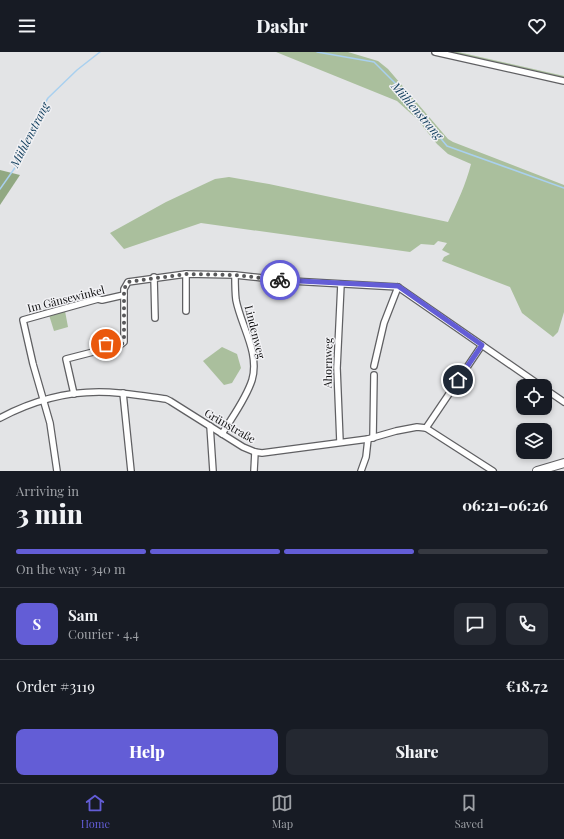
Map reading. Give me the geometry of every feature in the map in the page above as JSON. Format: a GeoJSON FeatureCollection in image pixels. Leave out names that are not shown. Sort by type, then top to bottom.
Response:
{"type":"FeatureCollection","features":[{"type":"Feature","properties":{"kind":"main road"},"geometry":{"type":"LineString","coordinates":[[537,471],[564,463]]}},
{"type":"Feature","properties":{"kind":"street"},"geometry":{"type":"LineString","coordinates":[[435,52],[564,81]]}},
{"type":"Feature","properties":{"kind":"street"},"geometry":{"type":"LineString","coordinates":[[186,274],[186,311]]}},
{"type":"Feature","properties":{"kind":"street"},"geometry":{"type":"LineString","coordinates":[[74,394],[66,359],[104,348],[119,346],[124,342],[124,289],[128,282],[186,274],[234,275],[292,281],[398,286],[531,379]]}},
{"type":"Feature","properties":{"kind":"street","name":"Lindenweg"},"geometry":{"type":"LineString","coordinates":[[222,434],[247,392],[254,370],[253,356],[236,300],[234,275]]}},
{"type":"Feature","properties":{"kind":"street"},"geometry":{"type":"LineString","coordinates":[[154,278],[155,318]]}},
{"type":"Feature","properties":{"kind":"street","name":"Ahornweg"},"geometry":{"type":"LineString","coordinates":[[340,442],[337,368],[341,284]]}},
{"type":"Feature","properties":{"kind":"street"},"geometry":{"type":"LineString","coordinates":[[374,366],[384,323],[398,286]]}},
{"type":"Feature","properties":{"kind":"street","name":"Im Gänsewinkel"},"geometry":{"type":"LineString","coordinates":[[43,400],[23,320],[98,299],[102,300],[124,295]]}},
{"type":"Feature","properties":{"kind":"street"},"geometry":{"type":"LineString","coordinates":[[482,345],[426,428],[493,471]]}},
{"type":"Feature","properties":{"kind":"street"},"geometry":{"type":"LineString","coordinates":[[361,471],[370,439],[374,375]]}},
{"type":"Feature","properties":{"kind":"street","name":"Grünstraße"},"geometry":{"type":"LineString","coordinates":[[0,418],[43,400],[74,394],[99,392],[166,399],[243,447],[262,453],[370,439],[396,431],[417,427],[426,428]]}},
{"type":"Feature","properties":{"kind":"street"},"geometry":{"type":"LineString","coordinates":[[123,394],[131,471]]}},
{"type":"Feature","properties":{"kind":"street"},"geometry":{"type":"LineString","coordinates":[[552,394],[564,402]]}},
{"type":"Feature","properties":{"kind":"street"},"geometry":{"type":"LineString","coordinates":[[43,400],[50,424],[57,471]]}},
{"type":"Feature","properties":{"kind":"street"},"geometry":{"type":"LineString","coordinates":[[210,426],[213,471]]}},
{"type":"Feature","properties":{"kind":"street"},"geometry":{"type":"LineString","coordinates":[[254,471],[255,452]]}},
{"type":"Feature","properties":{"kind":"green space"},"geometry":{"type":"Polygon","coordinates":[[[276,52],[348,52],[378,61],[388,69],[448,139],[564,185],[564,312],[558,332],[553,337],[522,313],[510,287],[442,261],[444,257],[450,254],[442,250],[447,243],[438,241],[434,245],[421,244],[410,252],[201,223],[124,249],[110,233],[166,202],[215,179],[229,177],[448,222],[464,186],[471,164],[448,154],[437,144],[417,119],[397,101],[276,52]]]}},
{"type":"Feature","properties":{"kind":"green space"},"geometry":{"type":"Polygon","coordinates":[[[444,52],[458,52],[564,76],[564,79],[444,52]]]}},
{"type":"Feature","properties":{"kind":"green space","name":"Mühlenstrang"},"geometry":{"type":"Polygon","coordinates":[[[0,170],[20,175],[0,205],[0,170]]]}},
{"type":"Feature","properties":{"kind":"green space"},"geometry":{"type":"Polygon","coordinates":[[[65,311],[68,327],[54,331],[49,315],[65,311]]]}},
{"type":"Feature","properties":{"kind":"green space"},"geometry":{"type":"Polygon","coordinates":[[[222,347],[237,354],[241,368],[232,383],[224,385],[203,361],[222,347]]]}},
{"type":"Feature","properties":{"kind":"waterway","name":"Mühlenstrang"},"geometry":{"type":"LineString","coordinates":[[0,189],[19,162],[38,115],[48,98],[77,70],[100,52]]}},
{"type":"Feature","properties":{"kind":"waterway","name":"Mühlenstrang"},"geometry":{"type":"LineString","coordinates":[[317,52],[374,62],[404,92],[447,146],[564,188]]}},
{"type":"Feature","properties":{"kind":"way so far"},"geometry":{"type":"LineString","coordinates":[[106,344],[107,349],[119,346],[124,342],[124,289],[128,282],[186,274],[234,275],[280,280]]}},
{"type":"Feature","properties":{"kind":"route"},"geometry":{"type":"LineString","coordinates":[[280,280],[398,286],[482,345],[458,380]]}}]}
